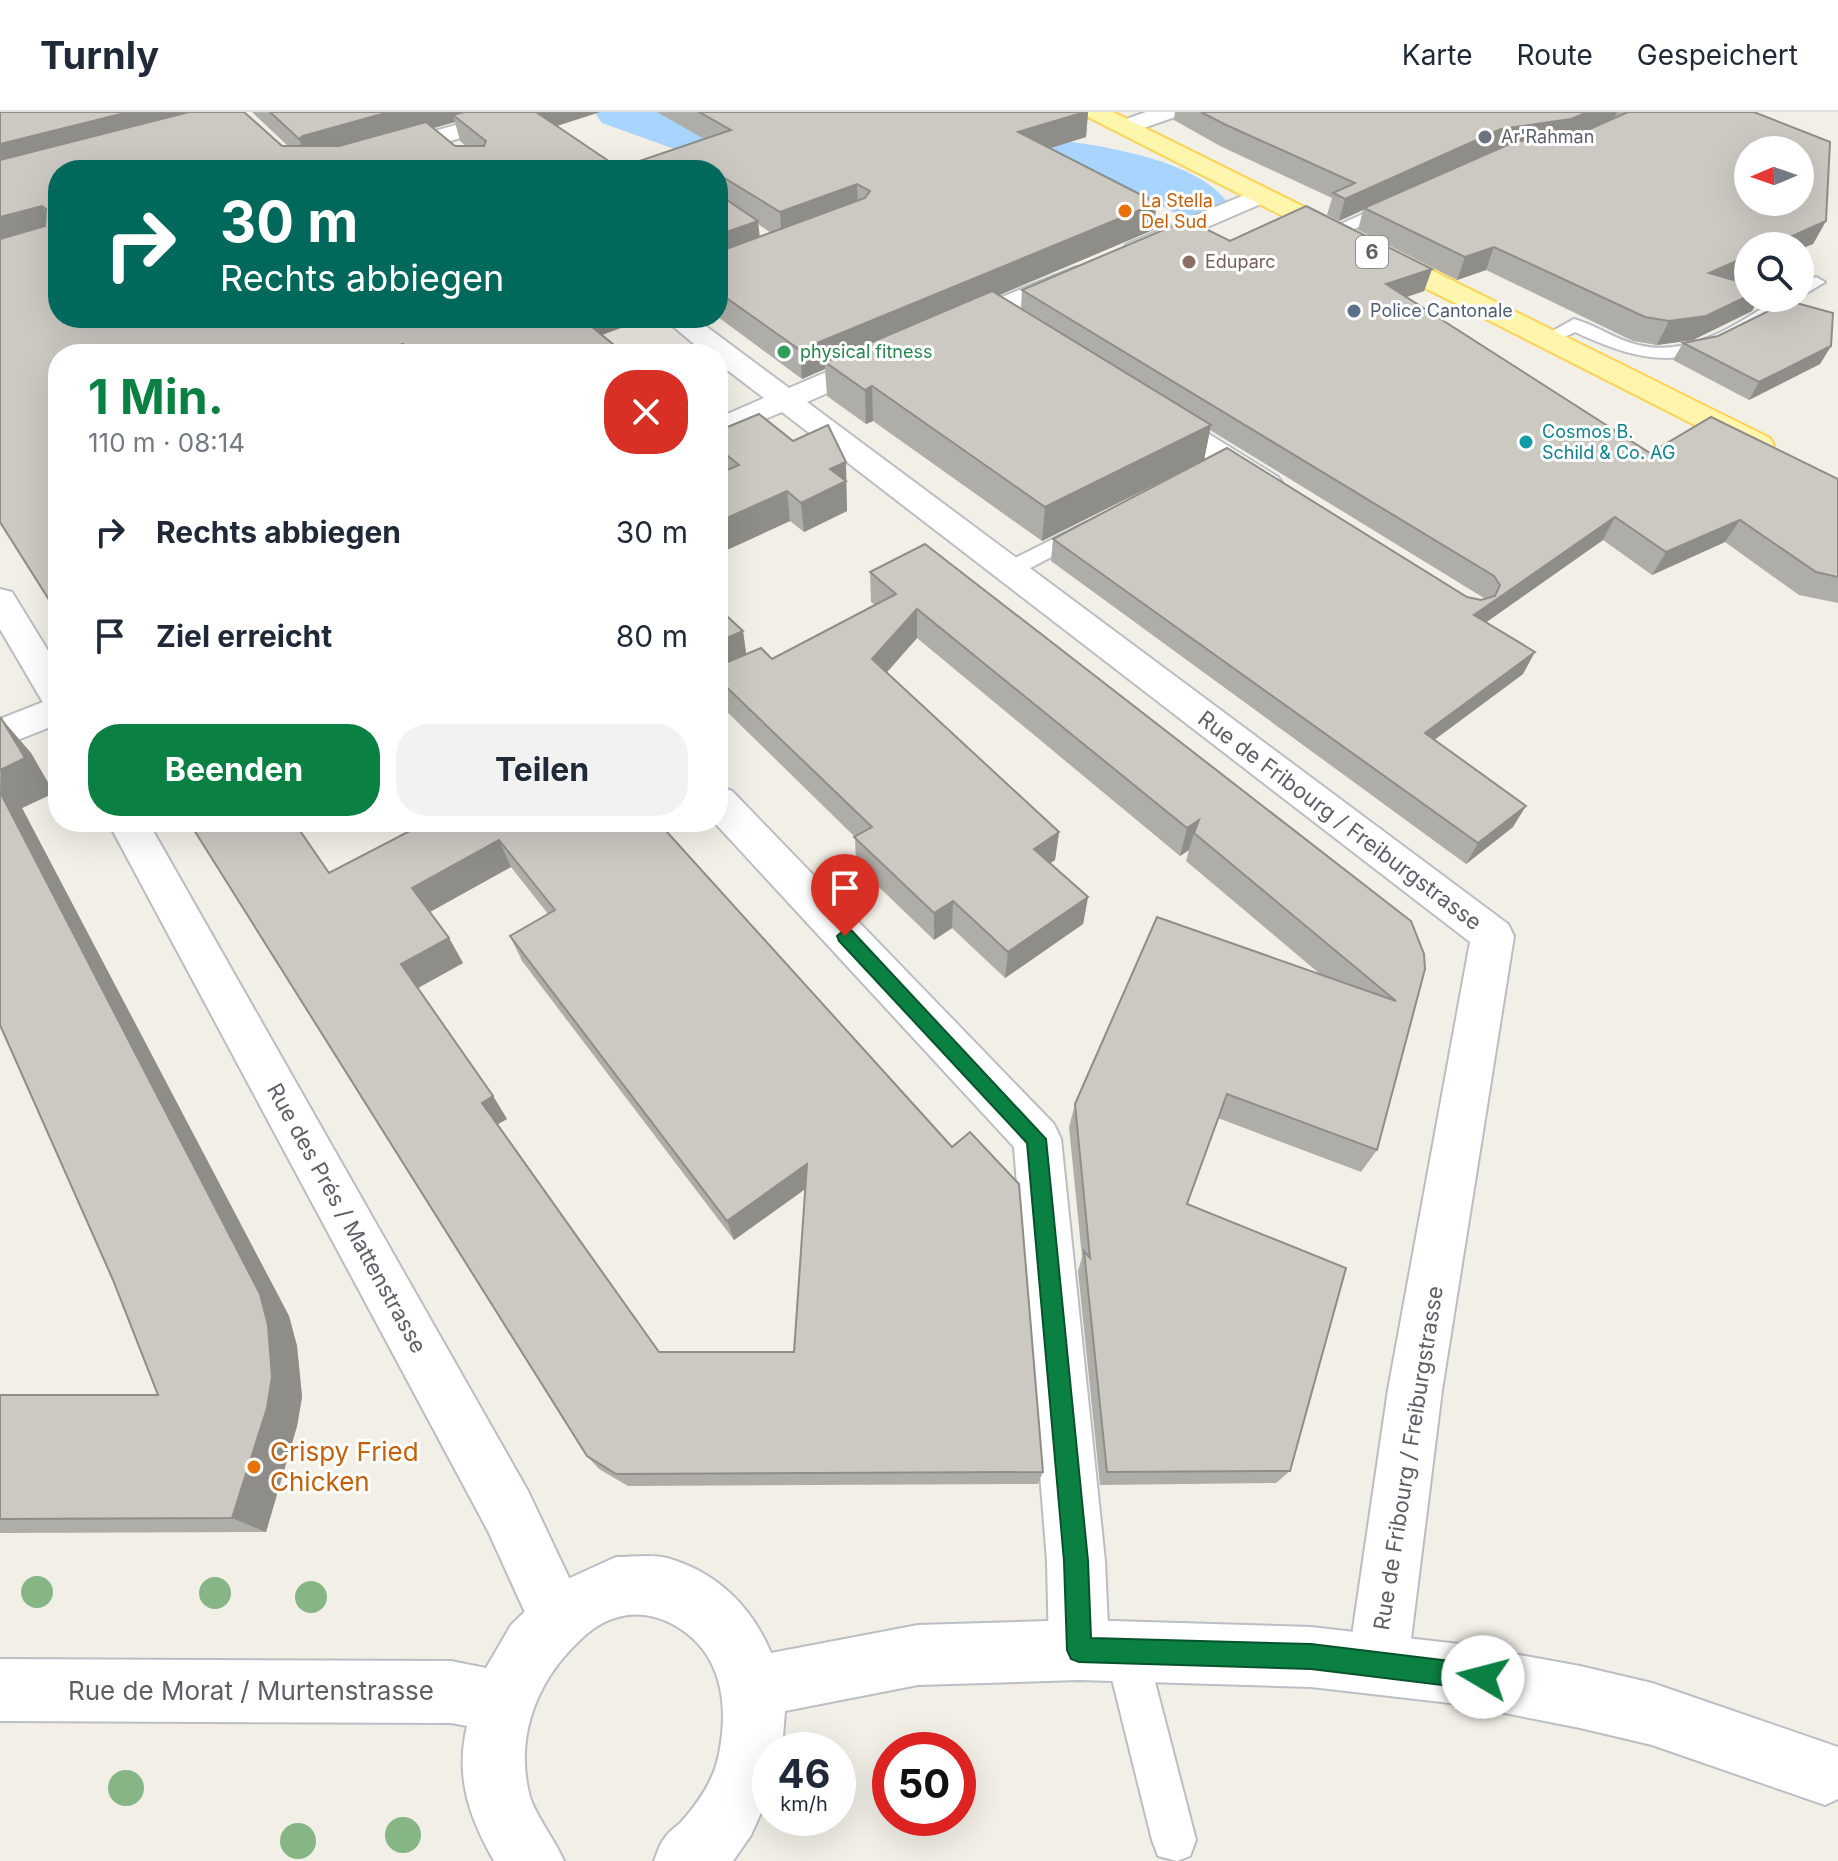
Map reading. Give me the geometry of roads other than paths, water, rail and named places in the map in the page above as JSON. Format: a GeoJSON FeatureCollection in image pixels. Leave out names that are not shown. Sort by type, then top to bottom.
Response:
{"type":"FeatureCollection","features":[{"type":"Feature","properties":{"kind":"main road","name":"6"},"geometry":{"type":"LineString","coordinates":[[1096,112],[1788,460]]}},
{"type":"Feature","properties":{"kind":"street"},"geometry":{"type":"LineString","coordinates":[[358,160],[527,112]]}},
{"type":"Feature","properties":{"kind":"street"},"geometry":{"type":"LineString","coordinates":[[1126,127],[1167,112]]}},
{"type":"Feature","properties":{"kind":"street"},"geometry":{"type":"LineString","coordinates":[[437,138],[458,154]]}},
{"type":"Feature","properties":{"kind":"street"},"geometry":{"type":"LineString","coordinates":[[937,334],[1005,318],[1261,195]]}},
{"type":"Feature","properties":{"kind":"street","name":"Rue de Fribourg / Freiburgstrasse"},"geometry":{"type":"LineString","coordinates":[[690,328],[712,344]]}},
{"type":"Feature","properties":{"kind":"street"},"geometry":{"type":"LineString","coordinates":[[728,425],[910,346]]}},
{"type":"Feature","properties":{"kind":"street","name":"Rue de Fribourg / Freiburgstrasse"},"geometry":{"type":"LineString","coordinates":[[728,356],[1493,936],[1388,1561],[1378,1663]]}},
{"type":"Feature","properties":{"kind":"street"},"geometry":{"type":"LineString","coordinates":[[1135,401],[1212,465],[1294,500]]}},
{"type":"Feature","properties":{"kind":"street"},"geometry":{"type":"LineString","coordinates":[[0,600],[48,680]]}},
{"type":"Feature","properties":{"kind":"street"},"geometry":{"type":"LineString","coordinates":[[0,734],[48,713]]}},
{"type":"Feature","properties":{"kind":"street"},"geometry":{"type":"LineString","coordinates":[[728,812],[1037,1139],[1076,1561],[1103,1650]]}},
{"type":"Feature","properties":{"kind":"street","name":"Rue des Prés / Mattenstrasse"},"geometry":{"type":"LineString","coordinates":[[134,832],[493,1484],[558,1618]]}},
{"type":"Feature","properties":{"kind":"street"},"geometry":{"type":"LineString","coordinates":[[531,1861],[510,1835],[497,1804],[492,1770],[492,1736],[501,1702],[523,1655],[539,1634],[558,1618],[585,1599],[616,1587],[646,1585],[676,1591],[702,1604],[725,1626],[742,1654],[753,1687],[754,1721],[750,1756],[741,1791],[723,1822],[687,1861]]}},
{"type":"Feature","properties":{"kind":"street"},"geometry":{"type":"LineString","coordinates":[[753,1687],[918,1655],[1103,1650],[1311,1657],[1508,1681],[1652,1714],[1825,1773]]}},
{"type":"Feature","properties":{"kind":"street","name":"Rue de Morat / Murtenstrasse"},"geometry":{"type":"LineString","coordinates":[[0,1690],[436,1692],[501,1702]]}},
{"type":"Feature","properties":{"kind":"lane"},"geometry":{"type":"LineString","coordinates":[[1332,232],[1417,195]]}},
{"type":"Feature","properties":{"kind":"lane"},"geometry":{"type":"LineString","coordinates":[[1548,339],[1574,325],[1639,352],[1664,355],[1687,352],[1719,339],[1766,312]]}},
{"type":"Feature","properties":{"kind":"lane"},"geometry":{"type":"LineString","coordinates":[[1011,569],[1107,520]]}},
{"type":"Feature","properties":{"kind":"lane"},"geometry":{"type":"LineString","coordinates":[[1103,1650],[1174,1840]]}},
{"type":"Feature","properties":{"kind":"waterway"},"geometry":{"type":"LineString","coordinates":[[620,112],[694,140],[734,146],[920,145],[1102,161],[1148,176],[1199,203]]}},
{"type":"Feature","properties":{"kind":"place","name":"Ar'Rahman"},"geometry":{"type":"Point","coordinates":[1485,137]}},
{"type":"Feature","properties":{"kind":"place","name":"La Stella Del Sud"},"geometry":{"type":"Point","coordinates":[1125,211]}},
{"type":"Feature","properties":{"kind":"place","name":"Eduparc"},"geometry":{"type":"Point","coordinates":[1189,262]}},
{"type":"Feature","properties":{"kind":"place","name":"Police Cantonale"},"geometry":{"type":"Point","coordinates":[1354,311]}},
{"type":"Feature","properties":{"kind":"place","name":"physical fitness"},"geometry":{"type":"Point","coordinates":[784,352]}},
{"type":"Feature","properties":{"kind":"place","name":"Cosmos B. Schild & Co. AG"},"geometry":{"type":"Point","coordinates":[1526,442]}},
{"type":"Feature","properties":{"kind":"place","name":"Crispy Fried Chicken"},"geometry":{"type":"Point","coordinates":[254,1467]}}]}
